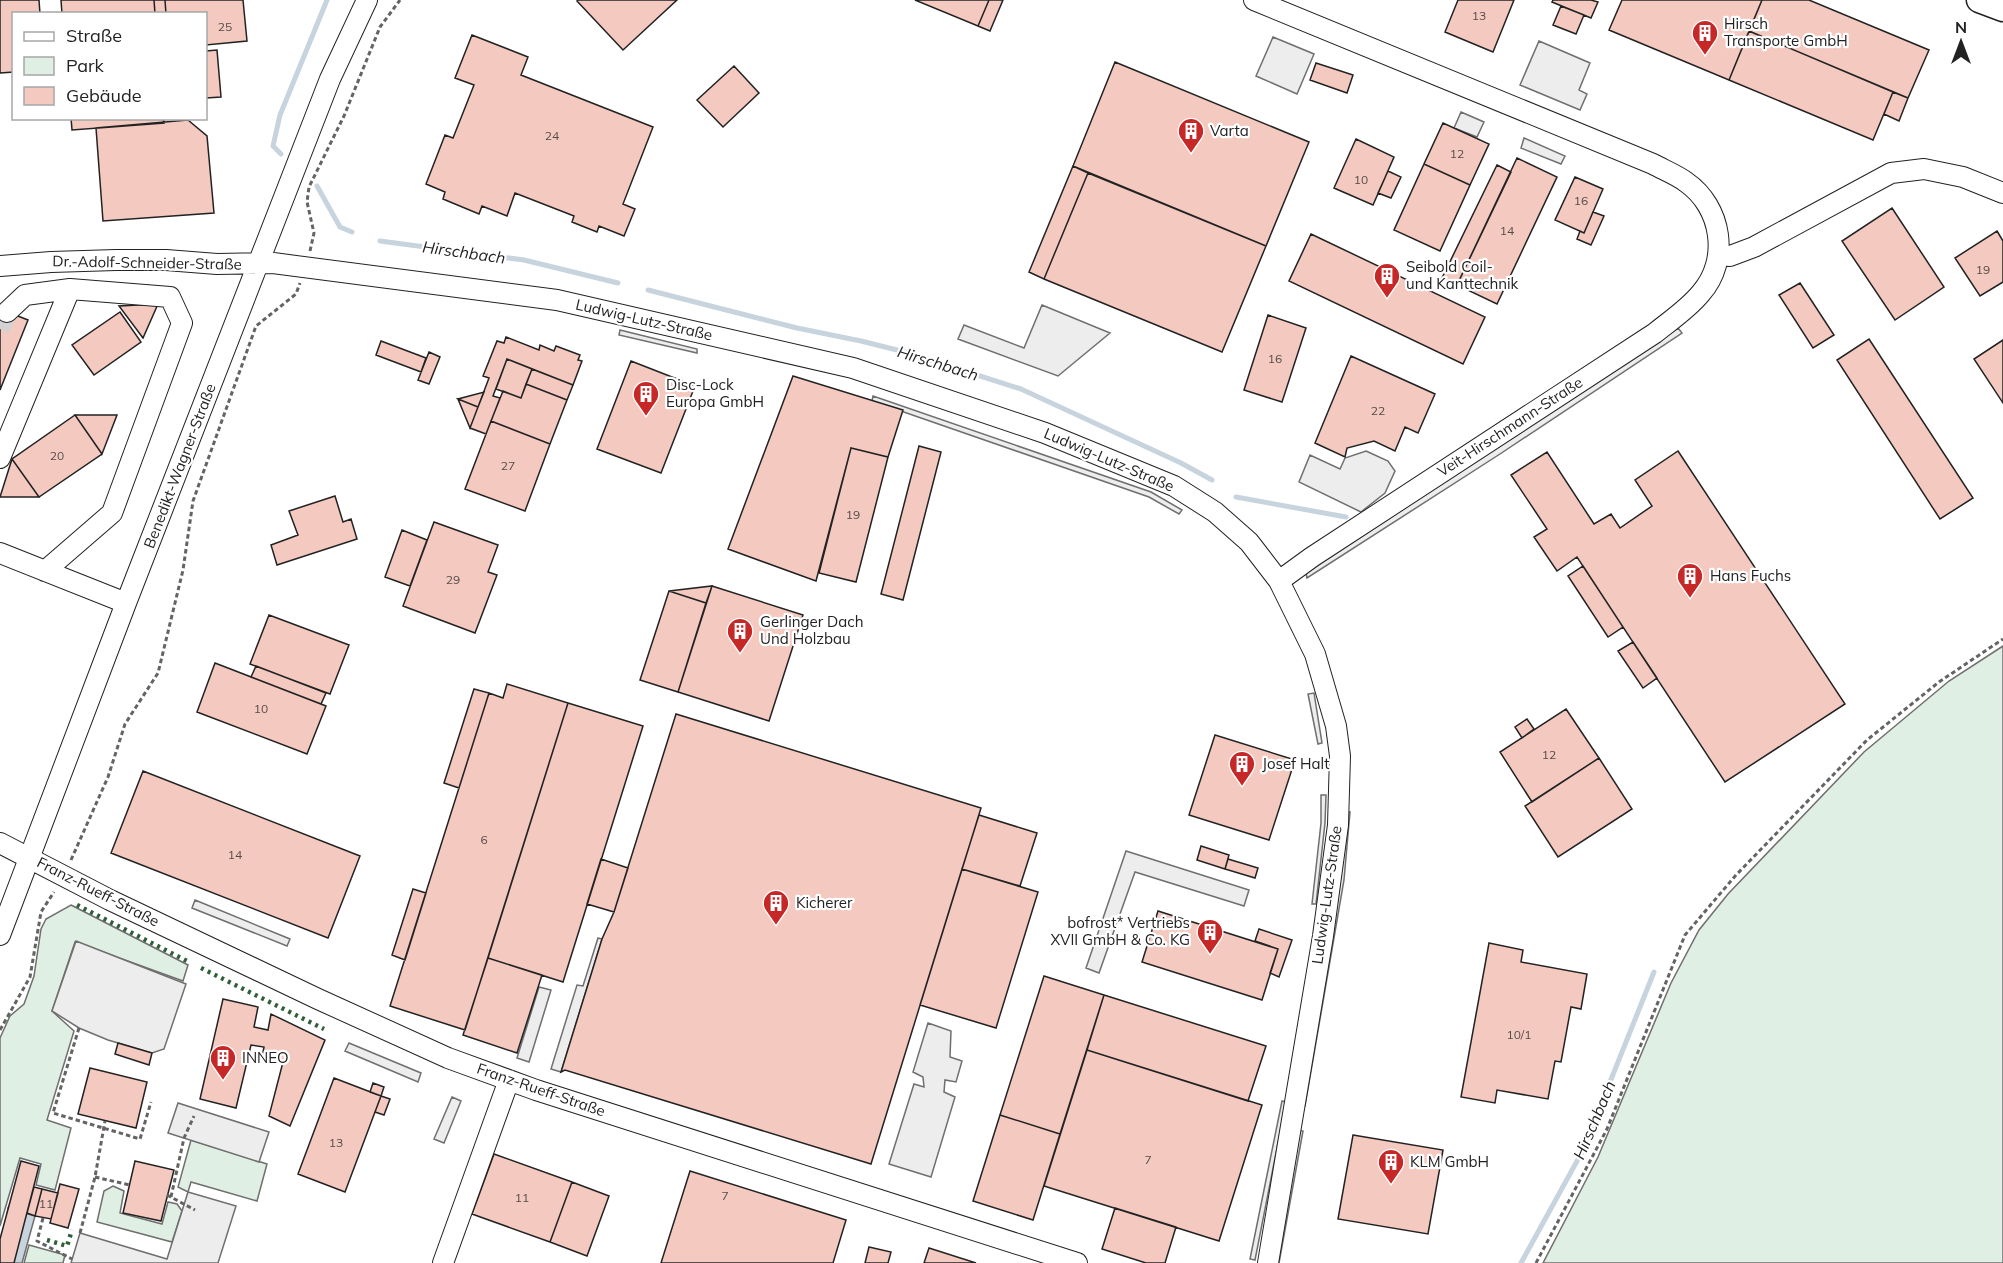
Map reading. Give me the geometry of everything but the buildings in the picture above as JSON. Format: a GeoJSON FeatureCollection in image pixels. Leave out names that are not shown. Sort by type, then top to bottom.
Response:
{"type":"FeatureCollection","features":[{"type":"Feature","properties":{"kind":"main road"},"geometry":{"type":"LineString","coordinates":[[1979,0],[2003,9]]}},
{"type":"Feature","properties":{"kind":"street","name":"Benedikt-Wagner-Straße"},"geometry":{"type":"LineString","coordinates":[[0,934],[330,80],[367,0]]}},
{"type":"Feature","properties":{"kind":"street","name":"Veit-Hirschmann-Straße"},"geometry":{"type":"LineString","coordinates":[[1254,0],[1653,164],[1687,182],[1706,201],[1715,219],[1719,237],[1719,255],[1712,277],[1703,292],[1686,309],[1655,333],[1312,557],[1280,581]]}},
{"type":"Feature","properties":{"kind":"street"},"geometry":{"type":"LineString","coordinates":[[1719,255],[1730,256],[1755,247],[1892,173],[1924,169],[1963,177],[2003,193]]}},
{"type":"Feature","properties":{"kind":"street","name":"Dr.-Adolf-Schneider-Straße"},"geometry":{"type":"LineString","coordinates":[[0,266],[116,260],[258,264]]}},
{"type":"Feature","properties":{"kind":"street","name":"Ludwig-Lutz-Straße"},"geometry":{"type":"LineString","coordinates":[[258,264],[273,263],[557,300],[853,368],[1044,433],[1174,486],[1215,512],[1249,542],[1280,581],[1315,654],[1336,726],[1340,756],[1338,825],[1323,936],[1268,1263]]}},
{"type":"Feature","properties":{"kind":"street"},"geometry":{"type":"LineString","coordinates":[[7,312],[26,295],[69,289],[170,297],[182,323],[112,513],[45,571]]}},
{"type":"Feature","properties":{"kind":"street"},"geometry":{"type":"LineString","coordinates":[[0,458],[69,289]]}},
{"type":"Feature","properties":{"kind":"street"},"geometry":{"type":"LineString","coordinates":[[0,553],[126,603]]}},
{"type":"Feature","properties":{"kind":"street","name":"Franz-Rueff-Straße"},"geometry":{"type":"LineString","coordinates":[[0,843],[131,910],[448,1058],[509,1080],[1077,1263]]}},
{"type":"Feature","properties":{"kind":"street"},"geometry":{"type":"LineString","coordinates":[[443,1263],[509,1080]]}},
{"type":"Feature","properties":{"kind":"path"},"geometry":{"type":"LineString","coordinates":[[0,1030],[30,977],[41,912],[64,875],[108,777],[124,724],[158,673],[183,570],[193,501],[256,326],[296,294],[306,268],[314,233],[307,202],[309,187],[344,116],[380,27],[400,0]]}},
{"type":"Feature","properties":{"kind":"path"},"geometry":{"type":"LineString","coordinates":[[1536,1263],[1607,1129],[1685,935],[1736,875],[1867,740],[1939,682],[2003,639]]}},
{"type":"Feature","properties":{"kind":"path"},"geometry":{"type":"LineString","coordinates":[[79,1028],[53,1113],[140,1139],[151,1102]]}},
{"type":"Feature","properties":{"kind":"path"},"geometry":{"type":"LineString","coordinates":[[194,1116],[184,1138],[170,1196],[195,1210]]}},
{"type":"Feature","properties":{"kind":"path"},"geometry":{"type":"LineString","coordinates":[[80,1233],[95,1177],[105,1121]]}},
{"type":"Feature","properties":{"kind":"path"},"geometry":{"type":"LineString","coordinates":[[95,1177],[130,1185]]}},
{"type":"Feature","properties":{"kind":"path"},"geometry":{"type":"LineString","coordinates":[[43,1218],[37,1241],[72,1259]]}},
{"type":"Feature","properties":{"kind":"green space"},"geometry":{"type":"Polygon","coordinates":[[[2003,646],[2003,1263],[1543,1263],[1598,1157],[1671,983],[1699,930],[1728,894],[1864,752],[1949,681],[2003,646]]]}},
{"type":"Feature","properties":{"kind":"green space"},"geometry":{"type":"Polygon","coordinates":[[[71,905],[188,965],[183,981],[75,942],[52,1011],[74,1031],[47,1120],[71,1128],[55,1190],[36,1185],[41,1164],[20,1158],[0,1226],[0,1038],[10,1016],[24,1004],[34,976],[41,929],[46,919],[71,905]]]}},
{"type":"Feature","properties":{"kind":"green space"},"geometry":{"type":"Polygon","coordinates":[[[191,1140],[267,1164],[257,1201],[191,1182],[188,1192],[178,1187],[191,1140]]]}},
{"type":"Feature","properties":{"kind":"green space"},"geometry":{"type":"Polygon","coordinates":[[[113,1186],[124,1191],[120,1213],[162,1224],[168,1202],[177,1204],[182,1211],[172,1242],[97,1222],[104,1191],[113,1186]]]}},
{"type":"Feature","properties":{"kind":"green space"},"geometry":{"type":"Polygon","coordinates":[[[29,1245],[65,1255],[63,1263],[24,1263],[29,1245]]]}},
{"type":"Feature","properties":{"kind":"shaded area"},"geometry":{"type":"Polygon","coordinates":[[[1273,37],[1314,54],[1297,94],[1256,76],[1273,37]]]}},
{"type":"Feature","properties":{"kind":"shaded area"},"geometry":{"type":"Polygon","coordinates":[[[1539,41],[1590,63],[1579,90],[1587,94],[1580,110],[1520,85],[1539,41]]]}},
{"type":"Feature","properties":{"kind":"shaded area"},"geometry":{"type":"Polygon","coordinates":[[[1461,112],[1484,122],[1477,137],[1454,128],[1461,112]]]}},
{"type":"Feature","properties":{"kind":"shaded area"},"geometry":{"type":"Polygon","coordinates":[[[1524,138],[1565,156],[1561,164],[1521,148],[1524,138]]]}},
{"type":"Feature","properties":{"kind":"shaded area"},"geometry":{"type":"Polygon","coordinates":[[[1042,305],[1110,333],[1058,376],[958,339],[964,325],[1024,348],[1042,305]]]}},
{"type":"Feature","properties":{"kind":"shaded area"},"geometry":{"type":"Polygon","coordinates":[[[1678,328],[1682,333],[1307,578],[1306,573],[1678,328]]]}},
{"type":"Feature","properties":{"kind":"shaded area"},"geometry":{"type":"Polygon","coordinates":[[[620,330],[697,349],[697,353],[619,335],[620,330]]]}},
{"type":"Feature","properties":{"kind":"shaded area"},"geometry":{"type":"Polygon","coordinates":[[[873,396],[1151,492],[1182,510],[1179,514],[1149,497],[872,401],[873,396]]]}},
{"type":"Feature","properties":{"kind":"shaded area"},"geometry":{"type":"Polygon","coordinates":[[[1366,451],[1388,461],[1395,471],[1385,493],[1361,512],[1299,482],[1310,455],[1340,469],[1345,458],[1366,451]]]}},
{"type":"Feature","properties":{"kind":"shaded area"},"geometry":{"type":"Polygon","coordinates":[[[1314,693],[1322,743],[1318,744],[1308,694],[1314,693]]]}},
{"type":"Feature","properties":{"kind":"shaded area"},"geometry":{"type":"Polygon","coordinates":[[[1321,795],[1326,795],[1325,823],[1316,904],[1312,904],[1321,823],[1321,795]]]}},
{"type":"Feature","properties":{"kind":"shaded area"},"geometry":{"type":"Polygon","coordinates":[[[1343,811],[1350,812],[1344,880],[1305,1106],[1300,1105],[1343,811]]]}},
{"type":"Feature","properties":{"kind":"shaded area"},"geometry":{"type":"Polygon","coordinates":[[[1126,851],[1249,890],[1244,906],[1135,872],[1099,973],[1086,968],[1126,851]]]}},
{"type":"Feature","properties":{"kind":"shaded area"},"geometry":{"type":"Polygon","coordinates":[[[195,900],[290,939],[287,946],[192,908],[195,900]]]}},
{"type":"Feature","properties":{"kind":"shaded area"},"geometry":{"type":"Polygon","coordinates":[[[598,938],[602,939],[561,1072],[551,1069],[577,985],[583,986],[598,938]]]}},
{"type":"Feature","properties":{"kind":"shaded area"},"geometry":{"type":"Polygon","coordinates":[[[76,941],[186,984],[164,1049],[152,1053],[108,1040],[79,1028],[52,1011],[76,941]]]}},
{"type":"Feature","properties":{"kind":"shaded area"},"geometry":{"type":"Polygon","coordinates":[[[539,987],[551,990],[529,1062],[517,1058],[539,987]]]}},
{"type":"Feature","properties":{"kind":"shaded area"},"geometry":{"type":"Polygon","coordinates":[[[928,1023],[951,1031],[950,1057],[962,1061],[956,1082],[945,1080],[944,1092],[955,1097],[931,1177],[889,1164],[914,1084],[924,1087],[923,1077],[913,1072],[928,1023]]]}},
{"type":"Feature","properties":{"kind":"shaded area"},"geometry":{"type":"Polygon","coordinates":[[[349,1043],[421,1073],[418,1082],[345,1051],[349,1043]]]}},
{"type":"Feature","properties":{"kind":"shaded area"},"geometry":{"type":"Polygon","coordinates":[[[452,1097],[461,1101],[444,1143],[434,1139],[452,1097]]]}},
{"type":"Feature","properties":{"kind":"shaded area"},"geometry":{"type":"Polygon","coordinates":[[[1282,1101],[1286,1102],[1255,1260],[1250,1259],[1282,1101]]]}},
{"type":"Feature","properties":{"kind":"shaded area"},"geometry":{"type":"Polygon","coordinates":[[[178,1103],[269,1132],[259,1162],[168,1133],[178,1103]]]}},
{"type":"Feature","properties":{"kind":"shaded area"},"geometry":{"type":"Polygon","coordinates":[[[1297,1130],[1303,1131],[1279,1263],[1272,1263],[1297,1130]]]}},
{"type":"Feature","properties":{"kind":"shaded area"},"geometry":{"type":"Polygon","coordinates":[[[188,1192],[236,1206],[218,1263],[71,1263],[80,1233],[167,1259],[188,1192]]]}},
{"type":"Feature","properties":{"kind":"shaded area"},"geometry":{"type":"Polygon","coordinates":[[[8,1208],[35,1216],[22,1263],[0,1263],[8,1208]]]}},
{"type":"Feature","properties":{"kind":"waterway","name":"Hirschbach"},"geometry":{"type":"LineString","coordinates":[[281,154],[273,146],[280,115],[327,0]]}},
{"type":"Feature","properties":{"kind":"waterway","name":"Hirschbach"},"geometry":{"type":"LineString","coordinates":[[317,186],[340,227],[352,232]]}},
{"type":"Feature","properties":{"kind":"waterway","name":"Hirschbach"},"geometry":{"type":"LineString","coordinates":[[380,241],[524,260],[618,283]]}},
{"type":"Feature","properties":{"kind":"waterway","name":"Hirschbach"},"geometry":{"type":"LineString","coordinates":[[648,290],[797,328],[905,352],[1021,389],[1181,463],[1212,480]]}},
{"type":"Feature","properties":{"kind":"waterway","name":"Hirschbach"},"geometry":{"type":"LineString","coordinates":[[1236,497],[1346,517]]}},
{"type":"Feature","properties":{"kind":"waterway","name":"Hirschbach"},"geometry":{"type":"LineString","coordinates":[[1521,1263],[1582,1152],[1654,972]]}},
{"type":"Feature","properties":{"kind":"tunnel"},"geometry":{"type":"LineString","coordinates":[[0,329],[7,312]]}},
{"type":"Feature","properties":{"kind":"hedge"},"geometry":{"type":"LineString","coordinates":[[77,905],[187,961]]}},
{"type":"Feature","properties":{"kind":"hedge"},"geometry":{"type":"LineString","coordinates":[[201,968],[324,1029]]}},
{"type":"Feature","properties":{"kind":"hedge"},"geometry":{"type":"LineString","coordinates":[[47,1240],[67,1246],[72,1230]]}},
{"type":"Feature","properties":{"kind":"place","name":"Hirsch Transporte GmbH"},"geometry":{"type":"Point","coordinates":[1705,56]}},
{"type":"Feature","properties":{"kind":"place","name":"Varta"},"geometry":{"type":"Point","coordinates":[1191,154]}},
{"type":"Feature","properties":{"kind":"place","name":"Seibold Coil- und Kanttechnik"},"geometry":{"type":"Point","coordinates":[1387,299]}},
{"type":"Feature","properties":{"kind":"place","name":"Disc-Lock Europa GmbH"},"geometry":{"type":"Point","coordinates":[646,417]}},
{"type":"Feature","properties":{"kind":"place","name":"Hans Fuchs"},"geometry":{"type":"Point","coordinates":[1690,599]}},
{"type":"Feature","properties":{"kind":"place","name":"Gerlinger Dach Und Holzbau"},"geometry":{"type":"Point","coordinates":[740,654]}},
{"type":"Feature","properties":{"kind":"place","name":"Josef Halt"},"geometry":{"type":"Point","coordinates":[1242,787]}},
{"type":"Feature","properties":{"kind":"place","name":"Kicherer"},"geometry":{"type":"Point","coordinates":[776,926]}},
{"type":"Feature","properties":{"kind":"place","name":"bofrost* Vertriebs XVII GmbH & Co. KG"},"geometry":{"type":"Point","coordinates":[1210,955]}},
{"type":"Feature","properties":{"kind":"place","name":"INNEO"},"geometry":{"type":"Point","coordinates":[223,1081]}},
{"type":"Feature","properties":{"kind":"place","name":"KLM GmbH"},"geometry":{"type":"Point","coordinates":[1391,1185]}}]}
